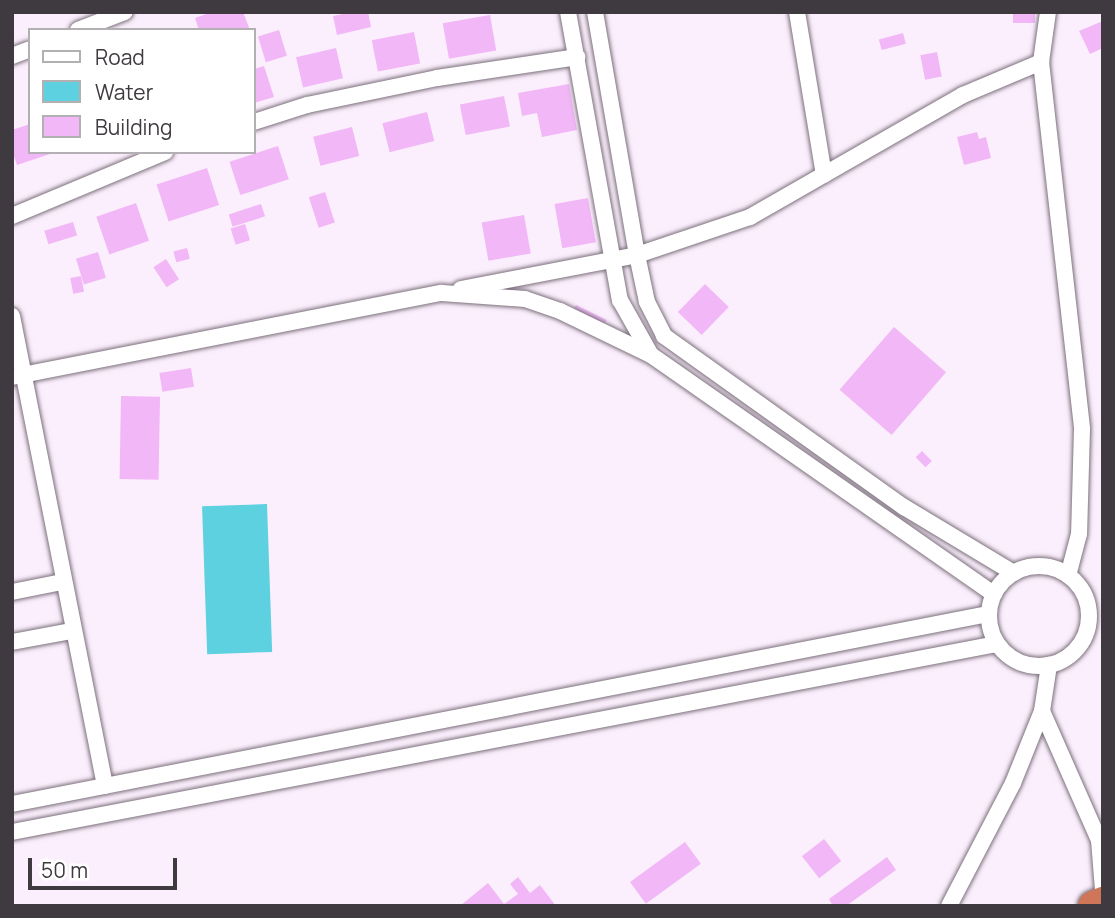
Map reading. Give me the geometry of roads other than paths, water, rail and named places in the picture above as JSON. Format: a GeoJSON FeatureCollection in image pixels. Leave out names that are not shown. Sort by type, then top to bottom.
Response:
{"type":"FeatureCollection","features":[{"type":"Feature","properties":{"kind":"highway"},"geometry":{"type":"LineString","coordinates":[[1093,906],[1103,902]]}},
{"type":"Feature","properties":{"kind":"street"},"geometry":{"type":"LineString","coordinates":[[83,28],[125,12]]}},
{"type":"Feature","properties":{"kind":"street"},"geometry":{"type":"LineString","coordinates":[[797,12],[824,175]]}},
{"type":"Feature","properties":{"kind":"street"},"geometry":{"type":"LineString","coordinates":[[1063,12],[1047,15],[1041,62],[1082,429],[1079,534],[1068,576]]}},
{"type":"Feature","properties":{"kind":"street"},"geometry":{"type":"LineString","coordinates":[[651,355],[620,300],[569,15],[595,13],[647,302],[664,336],[682,352],[775,413],[904,507],[1014,573]]}},
{"type":"Feature","properties":{"kind":"street"},"geometry":{"type":"LineString","coordinates":[[256,121],[307,105],[438,78],[577,57]]}},
{"type":"Feature","properties":{"kind":"street"},"geometry":{"type":"LineString","coordinates":[[17,376],[637,255],[750,217],[962,94],[1041,62]]}},
{"type":"Feature","properties":{"kind":"street"},"geometry":{"type":"LineString","coordinates":[[588,116],[612,111]]}},
{"type":"Feature","properties":{"kind":"street"},"geometry":{"type":"LineString","coordinates":[[12,216],[160,154]]}},
{"type":"Feature","properties":{"kind":"street"},"geometry":{"type":"LineString","coordinates":[[599,178],[622,173]]}},
{"type":"Feature","properties":{"kind":"street"},"geometry":{"type":"LineString","coordinates":[[442,293],[525,299],[560,311],[651,355],[994,594]]}},
{"type":"Feature","properties":{"kind":"street"},"geometry":{"type":"LineString","coordinates":[[12,317],[17,376],[105,786]]}},
{"type":"Feature","properties":{"kind":"street"},"geometry":{"type":"LineString","coordinates":[[1041,566],[1068,576],[1095,602],[1095,626],[1074,651],[1049,665],[1020,662],[997,643],[989,614],[994,594],[1014,573],[1041,566]]}},
{"type":"Feature","properties":{"kind":"street"},"geometry":{"type":"LineString","coordinates":[[12,592],[62,582]]}},
{"type":"Feature","properties":{"kind":"street"},"geometry":{"type":"LineString","coordinates":[[12,804],[989,614]]}},
{"type":"Feature","properties":{"kind":"street"},"geometry":{"type":"LineString","coordinates":[[12,642],[72,631]]}},
{"type":"Feature","properties":{"kind":"street"},"geometry":{"type":"LineString","coordinates":[[12,832],[997,643]]}},
{"type":"Feature","properties":{"kind":"street"},"geometry":{"type":"LineString","coordinates":[[951,905],[1013,783],[1042,712],[1049,665]]}},
{"type":"Feature","properties":{"kind":"street"},"geometry":{"type":"LineString","coordinates":[[1042,712],[1101,841],[1103,890]]}},
{"type":"Feature","properties":{"kind":"water"},"geometry":{"type":"Polygon","coordinates":[[[267,504],[272,652],[207,654],[202,506],[267,504]]]}}]}
